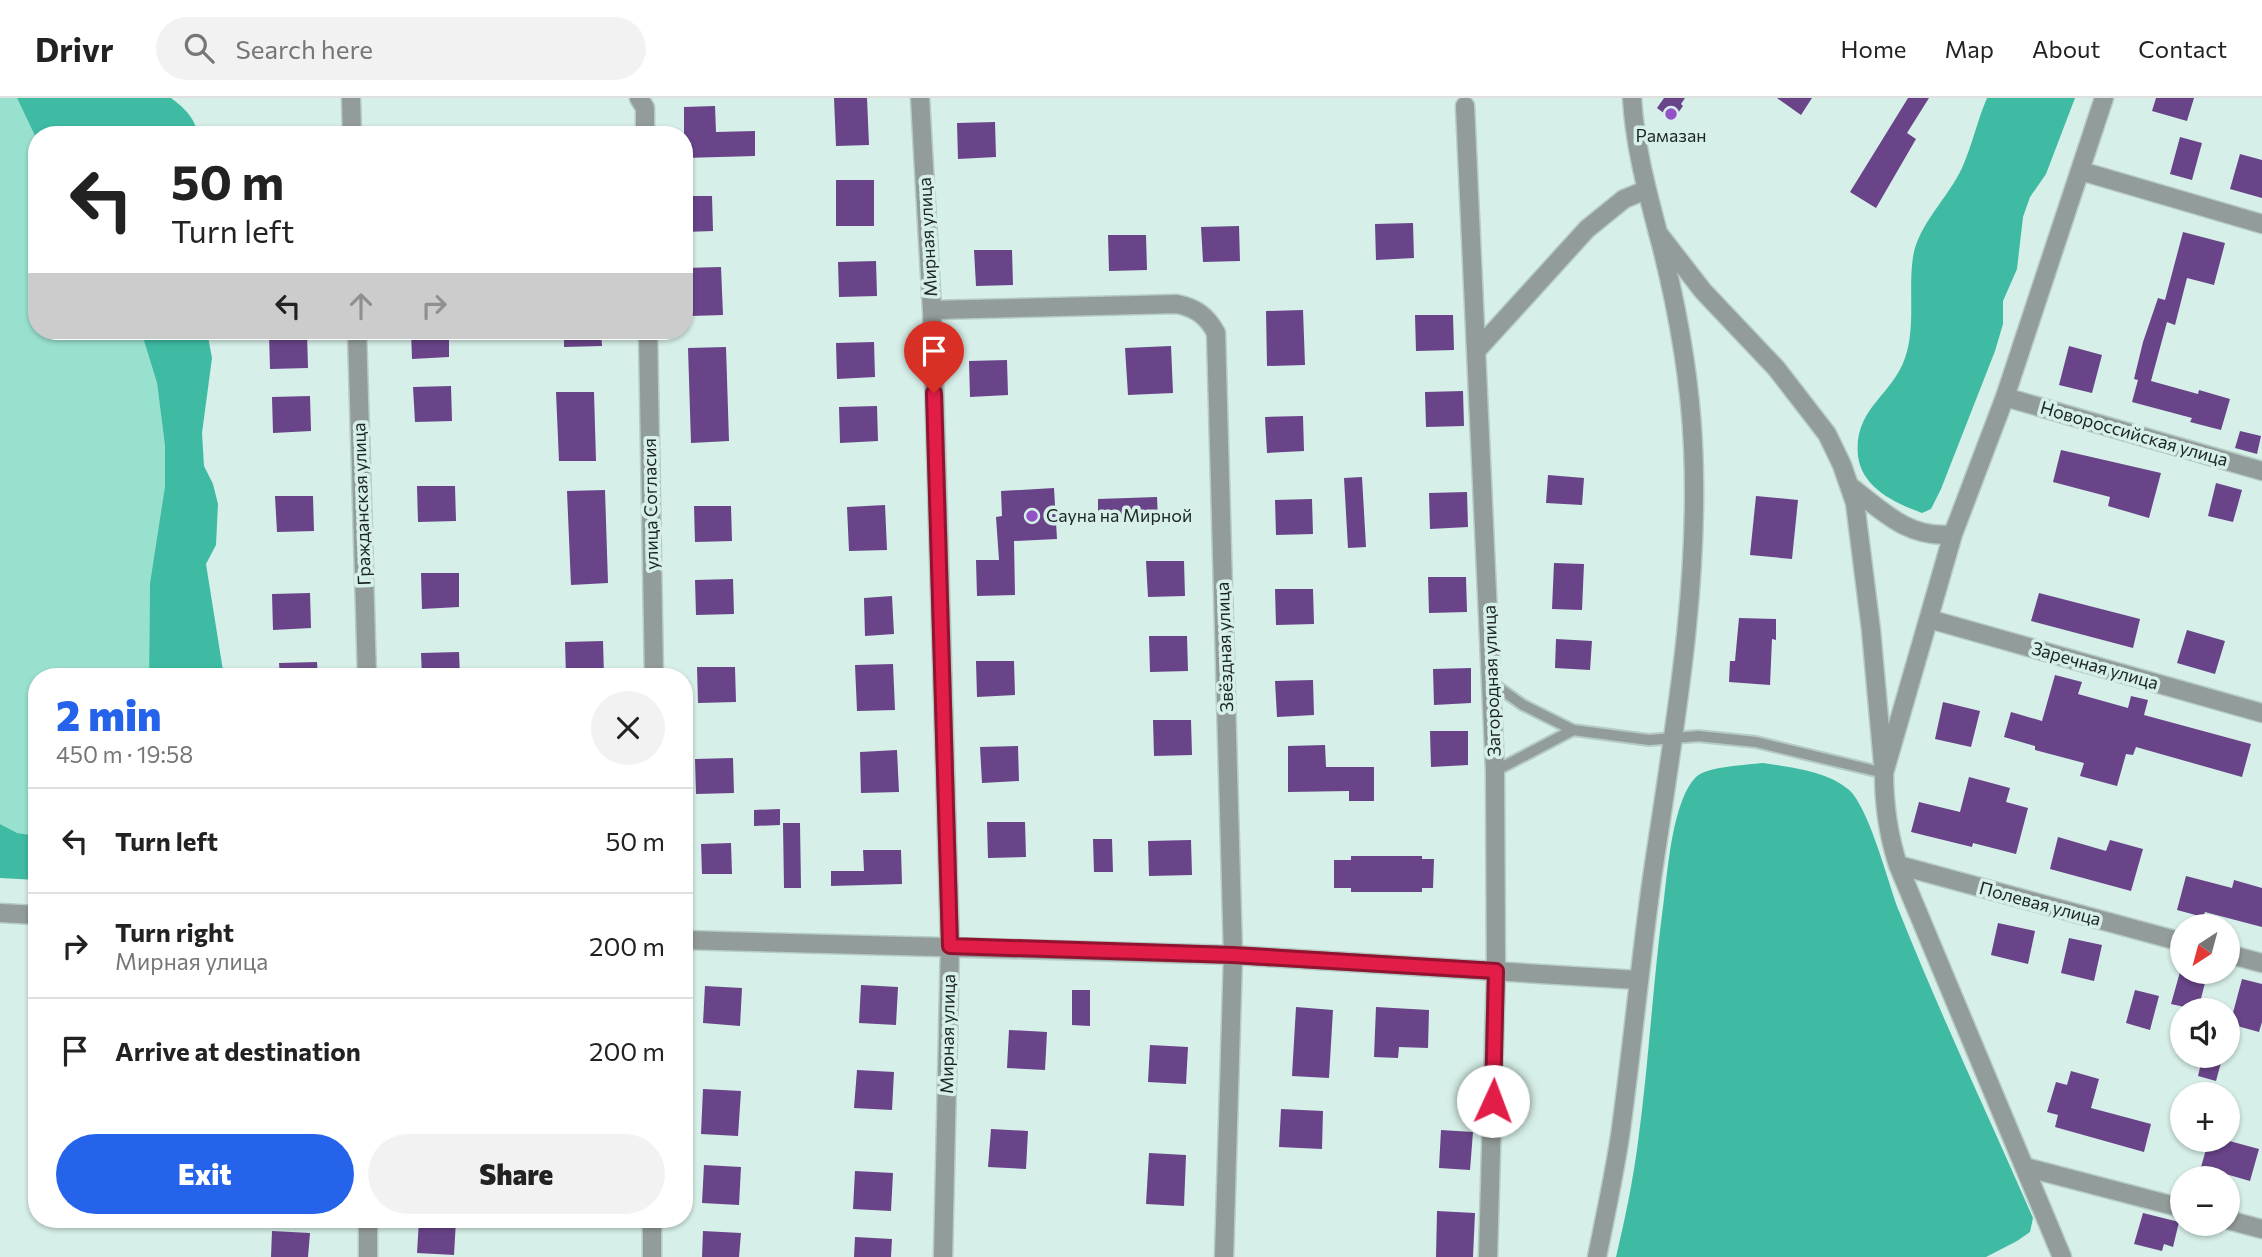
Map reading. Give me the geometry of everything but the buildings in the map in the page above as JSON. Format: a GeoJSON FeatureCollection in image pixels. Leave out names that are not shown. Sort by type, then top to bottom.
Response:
{"type":"FeatureCollection","features":[{"type":"Feature","properties":{"kind":"street"},"geometry":{"type":"LineString","coordinates":[[351,98],[352,126]]}},
{"type":"Feature","properties":{"kind":"street"},"geometry":{"type":"LineString","coordinates":[[639,98],[645,108],[645,126]]}},
{"type":"Feature","properties":{"kind":"street","name":"Мирная улица"},"geometry":{"type":"LineString","coordinates":[[920,98],[932,310],[950,946],[943,1257]]}},
{"type":"Feature","properties":{"kind":"street"},"geometry":{"type":"LineString","coordinates":[[1597,1257],[1619,1138],[1672,739],[1688,607],[1693,510],[1693,446],[1684,355],[1636,142],[1632,98]]}},
{"type":"Feature","properties":{"kind":"street"},"geometry":{"type":"LineString","coordinates":[[1884,774],[1953,534],[2005,397],[2104,98]]}},
{"type":"Feature","properties":{"kind":"street","name":"Загородная улица"},"geometry":{"type":"LineString","coordinates":[[1465,106],[1495,771],[1496,971],[1488,1257]]}},
{"type":"Feature","properties":{"kind":"street"},"geometry":{"type":"LineString","coordinates":[[2081,171],[2262,224]]}},
{"type":"Feature","properties":{"kind":"street"},"geometry":{"type":"LineString","coordinates":[[1477,350],[1587,229],[1624,199],[1646,190]]}},
{"type":"Feature","properties":{"kind":"street"},"geometry":{"type":"LineString","coordinates":[[1658,233],[1703,291],[1776,368],[1827,434],[1850,486],[1855,503],[1871,631],[1889,838],[2062,1257]]}},
{"type":"Feature","properties":{"kind":"street","name":"Звёздная улица"},"geometry":{"type":"LineString","coordinates":[[932,310],[1177,304],[1191,307],[1202,314],[1216,333],[1233,955],[1224,1257]]}},
{"type":"Feature","properties":{"kind":"street","name":"Гражданская улица"},"geometry":{"type":"LineString","coordinates":[[357,340],[367,668]]}},
{"type":"Feature","properties":{"kind":"street","name":"улица Согласия"},"geometry":{"type":"LineString","coordinates":[[649,340],[654,668]]}},
{"type":"Feature","properties":{"kind":"street","name":"Новороссийская улица"},"geometry":{"type":"LineString","coordinates":[[2005,397],[2262,471]]}},
{"type":"Feature","properties":{"kind":"street"},"geometry":{"type":"LineString","coordinates":[[1850,486],[1894,520],[1918,532],[1936,536],[1953,534]]}},
{"type":"Feature","properties":{"kind":"street","name":"Заречная улица"},"geometry":{"type":"LineString","coordinates":[[1929,619],[2262,713]]}},
{"type":"Feature","properties":{"kind":"street","name":"Полевая улица"},"geometry":{"type":"LineString","coordinates":[[1898,865],[2170,939]]}},
{"type":"Feature","properties":{"kind":"street"},"geometry":{"type":"LineString","coordinates":[[0,914],[28,915]]}},
{"type":"Feature","properties":{"kind":"street"},"geometry":{"type":"LineString","coordinates":[[693,940],[1233,955],[1638,980]]}},
{"type":"Feature","properties":{"kind":"street"},"geometry":{"type":"LineString","coordinates":[[2240,957],[2262,963]]}},
{"type":"Feature","properties":{"kind":"street"},"geometry":{"type":"LineString","coordinates":[[2025,1167],[2170,1205]]}},
{"type":"Feature","properties":{"kind":"street"},"geometry":{"type":"LineString","coordinates":[[2240,1223],[2262,1229]]}},
{"type":"Feature","properties":{"kind":"street"},"geometry":{"type":"LineString","coordinates":[[368,1228],[368,1257]]}},
{"type":"Feature","properties":{"kind":"street"},"geometry":{"type":"LineString","coordinates":[[652,1228],[652,1257]]}},
{"type":"Feature","properties":{"kind":"lane"},"geometry":{"type":"LineString","coordinates":[[1492,683],[1523,705],[1573,730],[1649,740],[1698,736],[1756,742],[1884,774]]}},
{"type":"Feature","properties":{"kind":"lane"},"geometry":{"type":"LineString","coordinates":[[1495,771],[1573,730]]}},
{"type":"Feature","properties":{"kind":"green space"},"geometry":{"type":"Polygon","coordinates":[[[0,98],[17,98],[30,126],[28,126],[28,340],[144,340],[157,383],[165,446],[165,486],[150,583],[149,668],[28,668],[28,835],[16,833],[0,824],[0,98]]]}},
{"type":"Feature","properties":{"kind":"green space"},"geometry":{"type":"Polygon","coordinates":[[[17,98],[171,98],[184,109],[195,126],[30,126],[17,98]]]}},
{"type":"Feature","properties":{"kind":"green space"},"geometry":{"type":"Polygon","coordinates":[[[1987,98],[2075,98],[2046,174],[2030,197],[2023,217],[2017,269],[2003,301],[2003,324],[1995,351],[1941,489],[1931,509],[1922,513],[1891,499],[1873,485],[1861,467],[1858,440],[1867,414],[1891,383],[1905,358],[1910,333],[1912,270],[1916,245],[1962,168],[1987,98]]]}},
{"type":"Feature","properties":{"kind":"green space"},"geometry":{"type":"Polygon","coordinates":[[[144,340],[209,340],[212,358],[202,433],[204,466],[213,484],[218,504],[216,545],[206,564],[223,668],[149,668],[150,583],[165,486],[165,446],[157,383],[144,340]]]}},
{"type":"Feature","properties":{"kind":"green space"},"geometry":{"type":"Polygon","coordinates":[[[1763,763],[1830,778],[1848,789],[1863,811],[1915,950],[2033,1218],[2030,1232],[1986,1257],[1616,1257],[1636,1157],[1660,929],[1677,817],[1688,788],[1702,773],[1718,768],[1763,763]]]}},
{"type":"Feature","properties":{"kind":"green space"},"geometry":{"type":"Polygon","coordinates":[[[0,824],[17,833],[28,835],[28,880],[0,878],[0,824]]]}},
{"type":"Feature","properties":{"kind":"place","name":"Рамазан"},"geometry":{"type":"Point","coordinates":[1671,114]}},
{"type":"Feature","properties":{"kind":"place","name":"Сауна на Мирной"},"geometry":{"type":"Point","coordinates":[1032,516]}},
{"type":"Feature","properties":{"kind":"route"},"geometry":{"type":"LineString","coordinates":[[934,393],[950,946],[1233,955],[1496,971],[1493,1101]]}}]}
